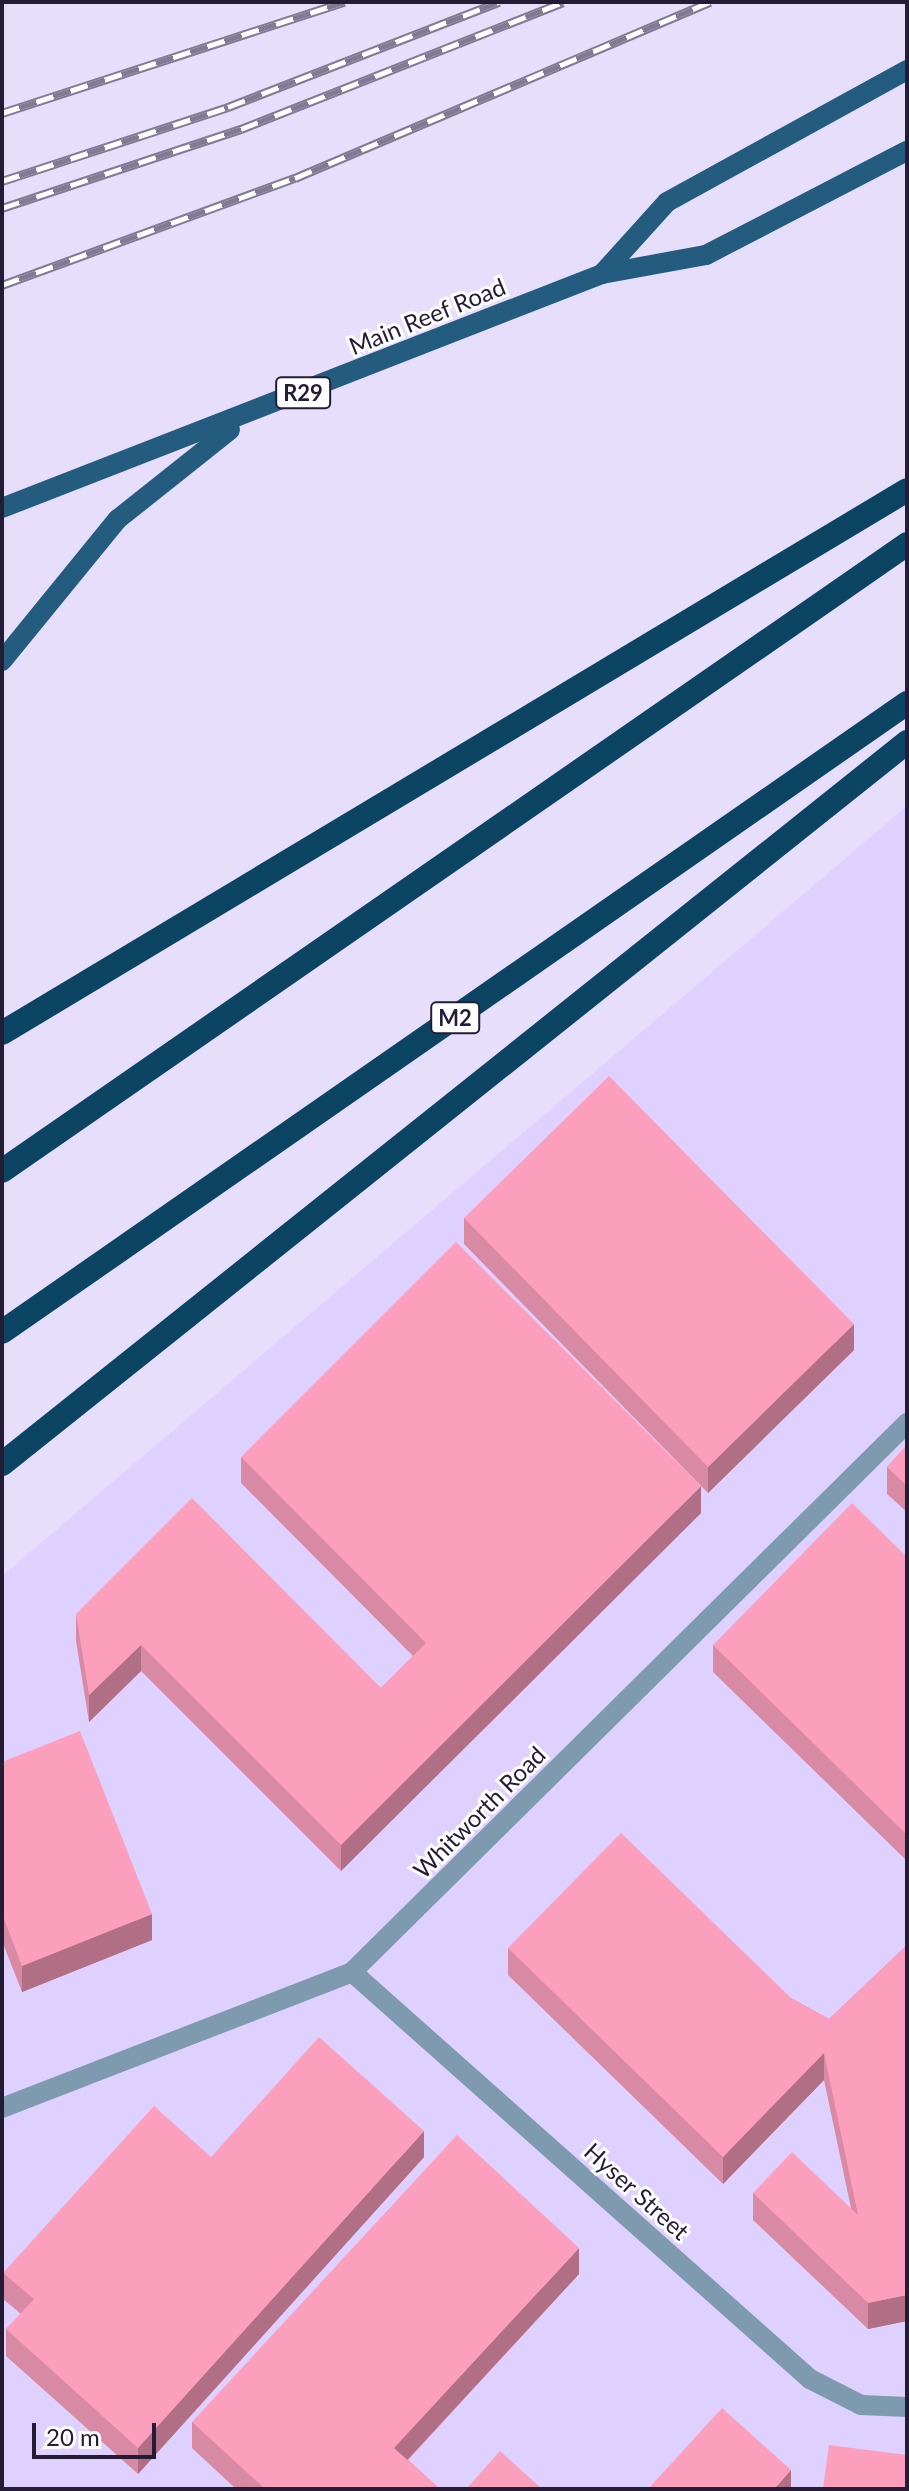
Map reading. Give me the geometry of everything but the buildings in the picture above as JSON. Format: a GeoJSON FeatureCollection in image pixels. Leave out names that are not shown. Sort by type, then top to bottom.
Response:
{"type":"FeatureCollection","features":[{"type":"Feature","properties":{"kind":"highway"},"geometry":{"type":"LineString","coordinates":[[2,1033],[907,490]]}},
{"type":"Feature","properties":{"kind":"highway"},"geometry":{"type":"LineString","coordinates":[[2,1171],[907,544]]}},
{"type":"Feature","properties":{"kind":"highway","name":"M2"},"geometry":{"type":"LineString","coordinates":[[2,1332],[907,703]]}},
{"type":"Feature","properties":{"kind":"highway"},"geometry":{"type":"LineString","coordinates":[[2,1464],[907,742]]}},
{"type":"Feature","properties":{"kind":"main road","name":"Main Reef Road"},"geometry":{"type":"LineString","coordinates":[[602,274],[667,202],[907,70]]}},
{"type":"Feature","properties":{"kind":"main road","name":"Main Reef Road"},"geometry":{"type":"LineString","coordinates":[[2,508],[253,413],[602,274],[706,255],[907,151]]}},
{"type":"Feature","properties":{"kind":"main road"},"geometry":{"type":"LineString","coordinates":[[2,661],[118,519],[253,413]]}},
{"type":"Feature","properties":{"kind":"street","name":"Whitworth Road"},"geometry":{"type":"LineString","coordinates":[[2,2108],[352,1972],[907,1423]]}},
{"type":"Feature","properties":{"kind":"street","name":"Hyser Street"},"geometry":{"type":"LineString","coordinates":[[352,1972],[810,2379],[861,2405],[907,2407]]}},
{"type":"Feature","properties":{"kind":"shaded area"},"geometry":{"type":"Polygon","coordinates":[[[907,806],[907,2489],[2,2489],[2,1576],[907,806]]]}},
{"type":"Feature","properties":{"kind":"railway"},"geometry":{"type":"LineString","coordinates":[[2,113],[344,2]]}},
{"type":"Feature","properties":{"kind":"railway"},"geometry":{"type":"LineString","coordinates":[[2,181],[228,107],[499,2]]}},
{"type":"Feature","properties":{"kind":"railway"},"geometry":{"type":"LineString","coordinates":[[2,208],[241,129],[563,2]]}},
{"type":"Feature","properties":{"kind":"railway"},"geometry":{"type":"LineString","coordinates":[[2,285],[295,178],[710,2]]}}]}
